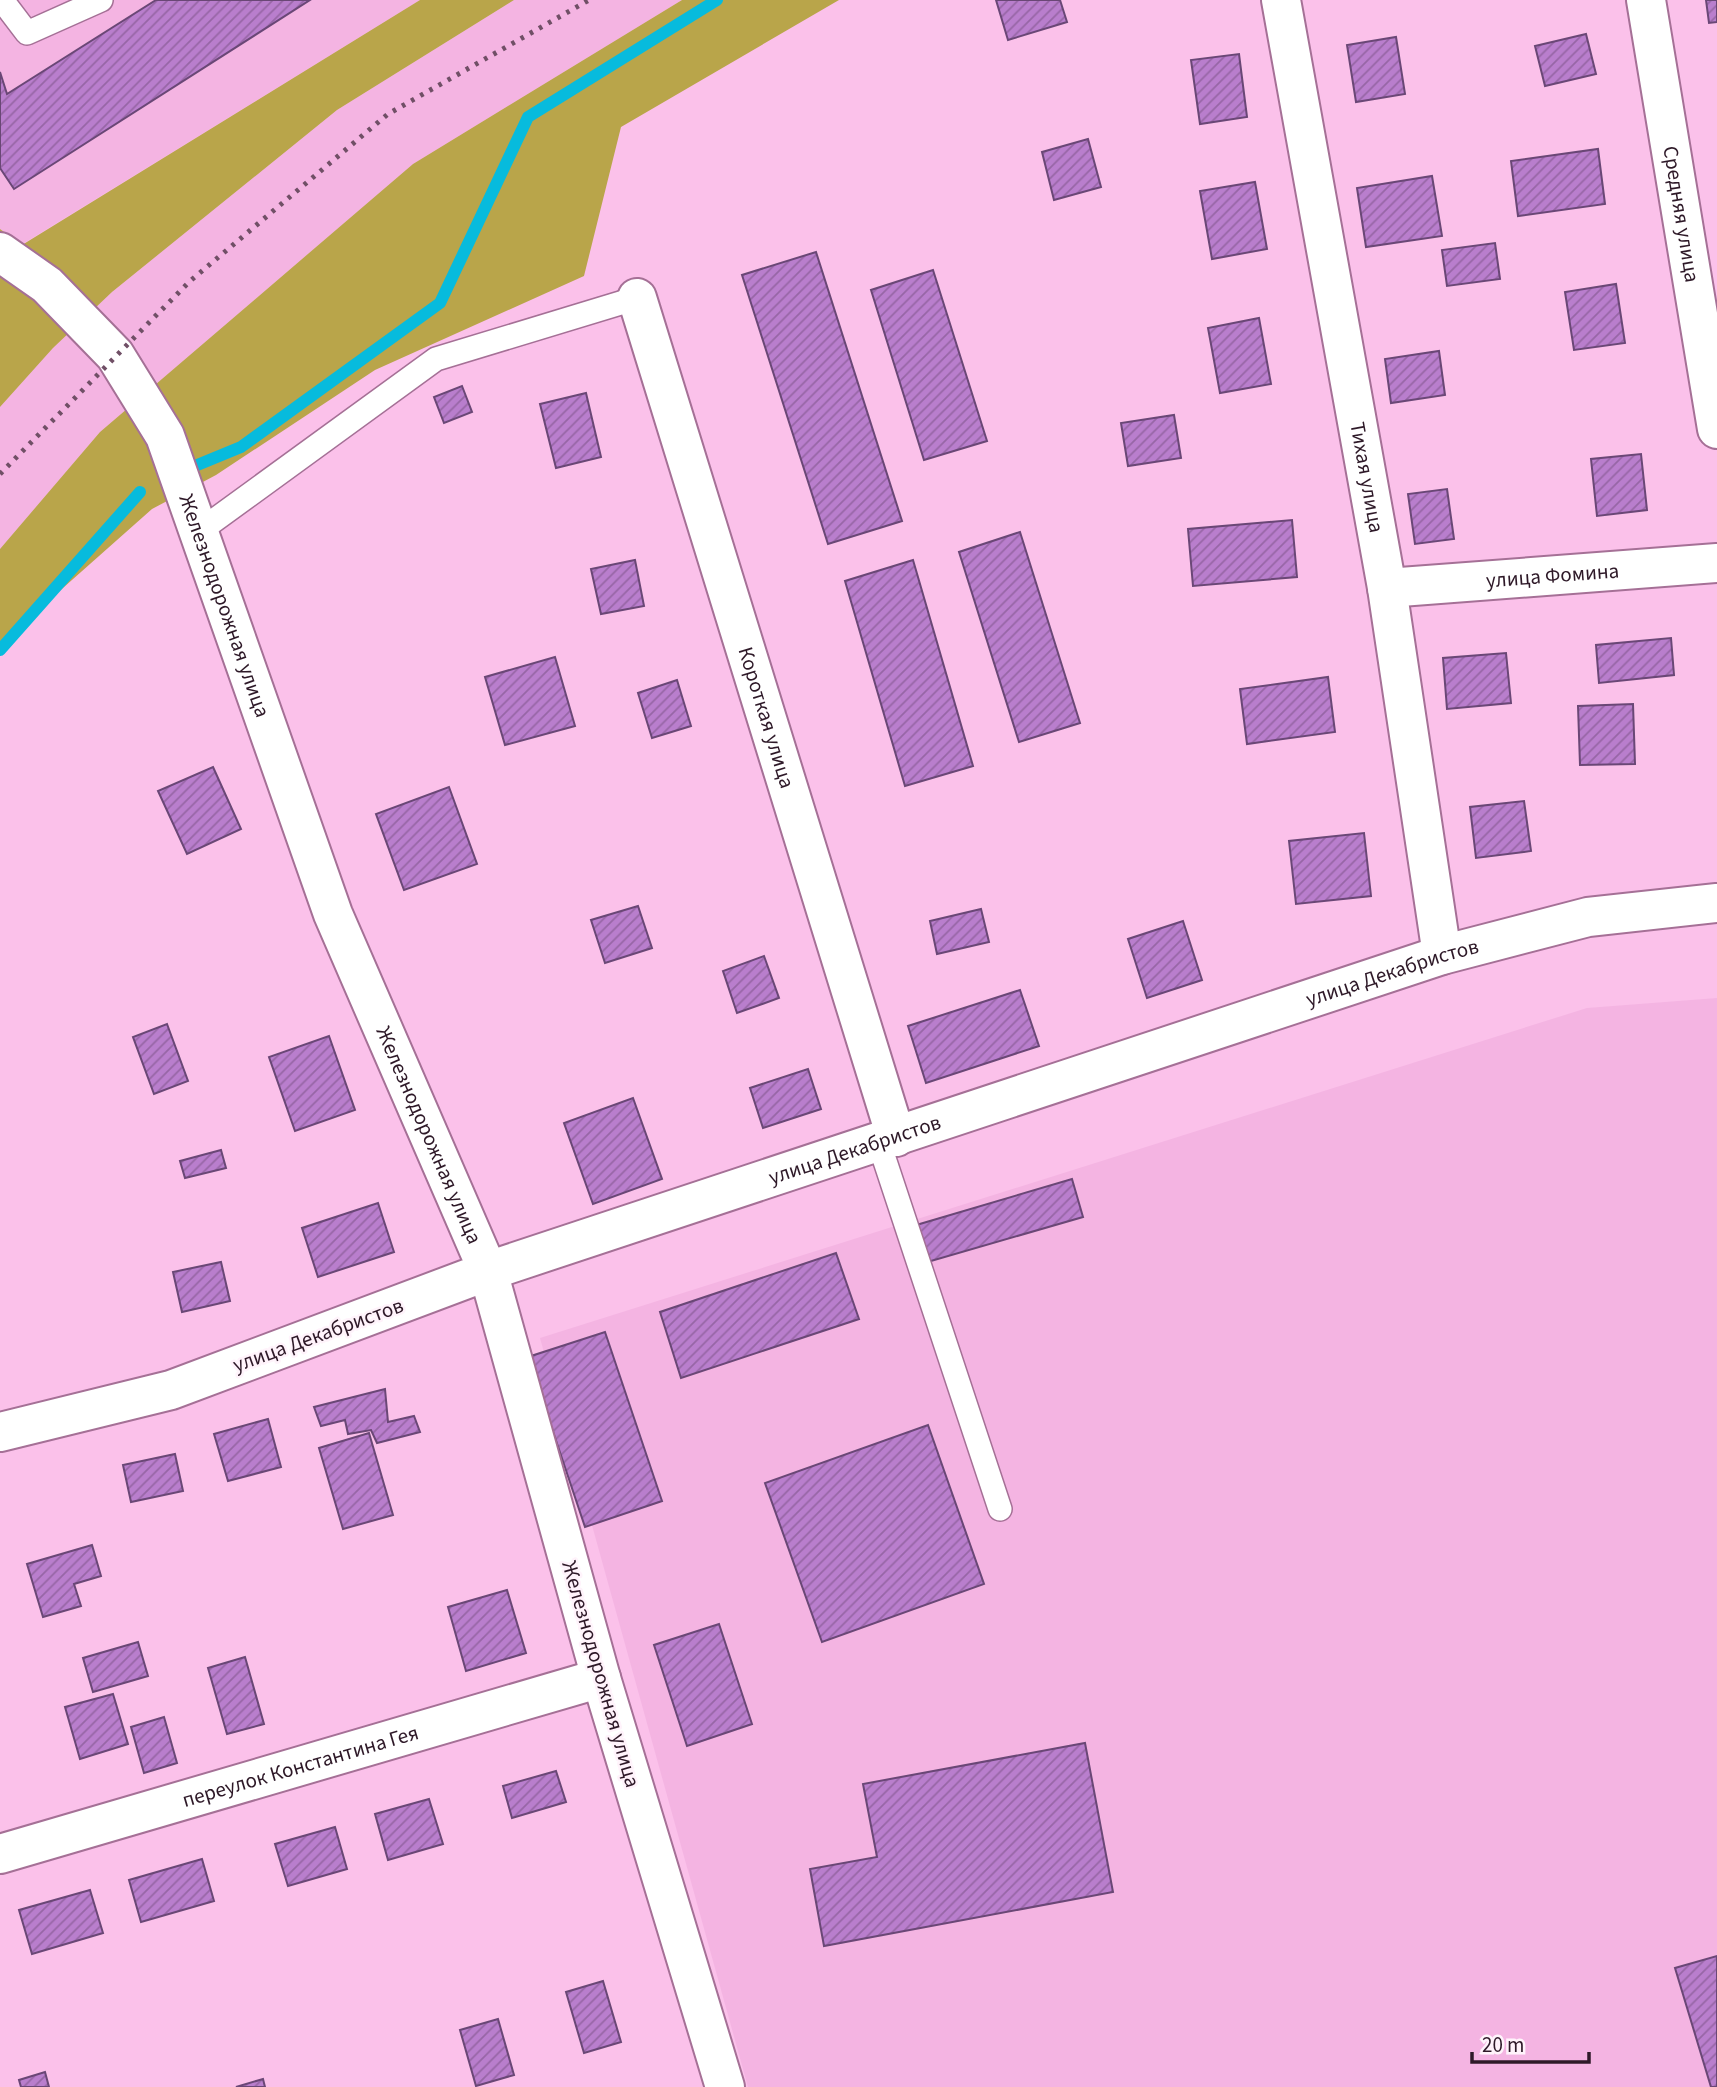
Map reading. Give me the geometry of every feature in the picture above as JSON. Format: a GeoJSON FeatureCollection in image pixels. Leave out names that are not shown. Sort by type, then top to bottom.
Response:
{"type":"FeatureCollection","features":[{"type":"Feature","properties":{"kind":"street","name":"Тихая улица"},"geometry":{"type":"LineString","coordinates":[[1281,0],[1387,588],[1442,955]]}},
{"type":"Feature","properties":{"kind":"street","name":"Средняя улица"},"geometry":{"type":"LineString","coordinates":[[1646,0],[1717,429]]}},
{"type":"Feature","properties":{"kind":"street","name":"Железнодорожная улица"},"geometry":{"type":"LineString","coordinates":[[0,252],[47,285],[115,355],[165,436],[201,530],[333,914],[488,1271],[601,1678],[725,2087]]}},
{"type":"Feature","properties":{"kind":"street","name":"Короткая улица"},"geometry":{"type":"LineString","coordinates":[[637,298],[888,1140]]}},
{"type":"Feature","properties":{"kind":"street","name":"улица Фомина"},"geometry":{"type":"LineString","coordinates":[[1387,588],[1717,563]]}},
{"type":"Feature","properties":{"kind":"street","name":"улица Декабристов"},"geometry":{"type":"LineString","coordinates":[[0,1432],[171,1390],[488,1271],[1442,955],[1588,917],[1717,904]]}},
{"type":"Feature","properties":{"kind":"street","name":"переулок Константина Гея"},"geometry":{"type":"LineString","coordinates":[[0,1854],[601,1678]]}},
{"type":"Feature","properties":{"kind":"lane"},"geometry":{"type":"LineString","coordinates":[[2,0],[27,33],[101,0]]}},
{"type":"Feature","properties":{"kind":"lane"},"geometry":{"type":"LineString","coordinates":[[201,530],[436,359],[637,298]]}},
{"type":"Feature","properties":{"kind":"lane"},"geometry":{"type":"LineString","coordinates":[[888,1140],[1000,1509]]}},
{"type":"Feature","properties":{"kind":"shaded area"},"geometry":{"type":"Polygon","coordinates":[[[0,0],[420,0],[21,245],[0,229],[0,0]]]}},
{"type":"Feature","properties":{"kind":"shaded area"},"geometry":{"type":"Polygon","coordinates":[[[420,0],[514,0],[337,110],[112,292],[53,348],[0,407],[0,229],[22,245],[420,0]]]}},
{"type":"Feature","properties":{"kind":"shaded area"},"geometry":{"type":"Polygon","coordinates":[[[514,0],[682,0],[413,164],[100,432],[0,549],[0,407],[53,348],[112,292],[337,110],[514,0]]]}},
{"type":"Feature","properties":{"kind":"shaded area"},"geometry":{"type":"Polygon","coordinates":[[[682,0],[839,0],[621,127],[584,276],[375,370],[216,475],[152,509],[37,611],[0,653],[0,549],[100,432],[413,164],[682,0]]]}},
{"type":"Feature","properties":{"kind":"shaded area"},"geometry":{"type":"Polygon","coordinates":[[[1717,998],[1717,2087],[748,2087],[540,1338],[1587,1008],[1717,998]]]}},
{"type":"Feature","properties":{"kind":"building"},"geometry":{"type":"Polygon","coordinates":[[[156,0],[310,0],[14,189],[0,168],[0,72],[7,94],[156,0]]]}},
{"type":"Feature","properties":{"kind":"building"},"geometry":{"type":"Polygon","coordinates":[[[996,0],[1060,0],[1067,22],[1008,40],[996,0]]]}},
{"type":"Feature","properties":{"kind":"building"},"geometry":{"type":"Polygon","coordinates":[[[1706,0],[1717,0],[1717,22],[1709,23],[1706,0]]]}},
{"type":"Feature","properties":{"kind":"building"},"geometry":{"type":"Polygon","coordinates":[[[1586,34],[1596,74],[1545,86],[1535,46],[1586,34]]]}},
{"type":"Feature","properties":{"kind":"building"},"geometry":{"type":"Polygon","coordinates":[[[1396,37],[1405,94],[1356,102],[1347,45],[1396,37]]]}},
{"type":"Feature","properties":{"kind":"building"},"geometry":{"type":"Polygon","coordinates":[[[1239,54],[1247,117],[1200,124],[1191,60],[1239,54]]]}},
{"type":"Feature","properties":{"kind":"building"},"geometry":{"type":"Polygon","coordinates":[[[1088,139],[1101,187],[1054,200],[1042,152],[1088,139]]]}},
{"type":"Feature","properties":{"kind":"building"},"geometry":{"type":"Polygon","coordinates":[[[1598,149],[1605,204],[1518,216],[1511,161],[1598,149]]]}},
{"type":"Feature","properties":{"kind":"building"},"geometry":{"type":"Polygon","coordinates":[[[1432,176],[1442,236],[1366,247],[1357,188],[1432,176]]]}},
{"type":"Feature","properties":{"kind":"building"},"geometry":{"type":"Polygon","coordinates":[[[1255,182],[1267,249],[1212,259],[1200,191],[1255,182]]]}},
{"type":"Feature","properties":{"kind":"building"},"geometry":{"type":"Polygon","coordinates":[[[1495,243],[1500,279],[1447,286],[1442,250],[1495,243]]]}},
{"type":"Feature","properties":{"kind":"building"},"geometry":{"type":"Polygon","coordinates":[[[816,252],[902,521],[828,544],[742,275],[816,252]]]}},
{"type":"Feature","properties":{"kind":"building"},"geometry":{"type":"Polygon","coordinates":[[[933,270],[987,441],[924,460],[871,290],[933,270]]]}},
{"type":"Feature","properties":{"kind":"building"},"geometry":{"type":"Polygon","coordinates":[[[1616,284],[1625,343],[1574,350],[1565,292],[1616,284]]]}},
{"type":"Feature","properties":{"kind":"building"},"geometry":{"type":"Polygon","coordinates":[[[1259,318],[1271,384],[1220,393],[1208,328],[1259,318]]]}},
{"type":"Feature","properties":{"kind":"building"},"geometry":{"type":"Polygon","coordinates":[[[1439,351],[1445,395],[1391,403],[1385,359],[1439,351]]]}},
{"type":"Feature","properties":{"kind":"building"},"geometry":{"type":"Polygon","coordinates":[[[462,386],[472,412],[444,423],[434,397],[462,386]]]}},
{"type":"Feature","properties":{"kind":"building"},"geometry":{"type":"Polygon","coordinates":[[[586,393],[601,457],[556,468],[540,404],[586,393]]]}},
{"type":"Feature","properties":{"kind":"building"},"geometry":{"type":"Polygon","coordinates":[[[1174,415],[1181,458],[1128,466],[1121,423],[1174,415]]]}},
{"type":"Feature","properties":{"kind":"building"},"geometry":{"type":"Polygon","coordinates":[[[1641,454],[1647,510],[1597,516],[1591,459],[1641,454]]]}},
{"type":"Feature","properties":{"kind":"building"},"geometry":{"type":"Polygon","coordinates":[[[1447,489],[1454,539],[1415,544],[1408,494],[1447,489]]]}},
{"type":"Feature","properties":{"kind":"building"},"geometry":{"type":"Polygon","coordinates":[[[1292,520],[1297,577],[1193,586],[1188,529],[1292,520]]]}},
{"type":"Feature","properties":{"kind":"building"},"geometry":{"type":"Polygon","coordinates":[[[1020,532],[1080,723],[1019,742],[959,552],[1020,532]]]}},
{"type":"Feature","properties":{"kind":"building"},"geometry":{"type":"Polygon","coordinates":[[[635,560],[644,606],[601,614],[591,569],[635,560]]]}},
{"type":"Feature","properties":{"kind":"building"},"geometry":{"type":"Polygon","coordinates":[[[913,560],[973,766],[905,786],[845,581],[913,560]]]}},
{"type":"Feature","properties":{"kind":"building"},"geometry":{"type":"Polygon","coordinates":[[[1671,638],[1674,675],[1599,683],[1596,645],[1671,638]]]}},
{"type":"Feature","properties":{"kind":"building"},"geometry":{"type":"Polygon","coordinates":[[[1506,653],[1511,703],[1447,709],[1443,658],[1506,653]]]}},
{"type":"Feature","properties":{"kind":"building"},"geometry":{"type":"Polygon","coordinates":[[[555,657],[575,726],[505,745],[485,677],[555,657]]]}},
{"type":"Feature","properties":{"kind":"building"},"geometry":{"type":"Polygon","coordinates":[[[1328,677],[1335,732],[1247,744],[1240,689],[1328,677]]]}},
{"type":"Feature","properties":{"kind":"building"},"geometry":{"type":"Polygon","coordinates":[[[677,680],[691,726],[652,738],[638,693],[677,680]]]}},
{"type":"Feature","properties":{"kind":"building"},"geometry":{"type":"Polygon","coordinates":[[[1633,704],[1635,764],[1580,765],[1578,706],[1633,704]]]}},
{"type":"Feature","properties":{"kind":"building"},"geometry":{"type":"Polygon","coordinates":[[[213,767],[241,829],[187,854],[158,791],[213,767]]]}},
{"type":"Feature","properties":{"kind":"building"},"geometry":{"type":"Polygon","coordinates":[[[449,787],[477,864],[404,890],[376,814],[449,787]]]}},
{"type":"Feature","properties":{"kind":"building"},"geometry":{"type":"Polygon","coordinates":[[[1524,801],[1531,851],[1476,858],[1470,807],[1524,801]]]}},
{"type":"Feature","properties":{"kind":"building"},"geometry":{"type":"Polygon","coordinates":[[[1364,833],[1371,896],[1296,904],[1289,841],[1364,833]]]}},
{"type":"Feature","properties":{"kind":"building"},"geometry":{"type":"Polygon","coordinates":[[[638,906],[652,948],[605,963],[591,920],[638,906]]]}},
{"type":"Feature","properties":{"kind":"building"},"geometry":{"type":"Polygon","coordinates":[[[981,909],[989,942],[937,954],[930,921],[981,909]]]}},
{"type":"Feature","properties":{"kind":"building"},"geometry":{"type":"Polygon","coordinates":[[[1183,921],[1202,980],[1147,998],[1128,939],[1183,921]]]}},
{"type":"Feature","properties":{"kind":"building"},"geometry":{"type":"Polygon","coordinates":[[[764,956],[779,998],[737,1013],[723,971],[764,956]]]}},
{"type":"Feature","properties":{"kind":"building"},"geometry":{"type":"Polygon","coordinates":[[[1020,990],[1039,1046],[926,1083],[908,1026],[1020,990]]]}},
{"type":"Feature","properties":{"kind":"building"},"geometry":{"type":"Polygon","coordinates":[[[167,1024],[188,1081],[154,1094],[133,1037],[167,1024]]]}},
{"type":"Feature","properties":{"kind":"building"},"geometry":{"type":"Polygon","coordinates":[[[329,1036],[355,1110],[295,1131],[269,1057],[329,1036]]]}},
{"type":"Feature","properties":{"kind":"building"},"geometry":{"type":"Polygon","coordinates":[[[808,1069],[821,1109],[763,1128],[750,1088],[808,1069]]]}},
{"type":"Feature","properties":{"kind":"building"},"geometry":{"type":"Polygon","coordinates":[[[633,1098],[662,1179],[593,1204],[564,1123],[633,1098]]]}},
{"type":"Feature","properties":{"kind":"building"},"geometry":{"type":"Polygon","coordinates":[[[221,1150],[226,1168],[185,1178],[180,1161],[221,1150]]]}},
{"type":"Feature","properties":{"kind":"building"},"geometry":{"type":"Polygon","coordinates":[[[1072,1179],[1083,1217],[924,1263],[913,1226],[1072,1179]]]}},
{"type":"Feature","properties":{"kind":"building"},"geometry":{"type":"Polygon","coordinates":[[[378,1203],[394,1252],[318,1277],[302,1228],[378,1203]]]}},
{"type":"Feature","properties":{"kind":"building"},"geometry":{"type":"Polygon","coordinates":[[[836,1253],[859,1319],[681,1378],[660,1312],[836,1253]]]}},
{"type":"Feature","properties":{"kind":"building"},"geometry":{"type":"Polygon","coordinates":[[[221,1262],[230,1301],[182,1312],[173,1272],[221,1262]]]}},
{"type":"Feature","properties":{"kind":"building"},"geometry":{"type":"Polygon","coordinates":[[[605,1332],[662,1501],[585,1527],[528,1357],[605,1332]]]}},
{"type":"Feature","properties":{"kind":"building"},"geometry":{"type":"Polygon","coordinates":[[[385,1389],[388,1422],[414,1416],[420,1432],[377,1443],[371,1430],[348,1434],[345,1420],[321,1426],[314,1407],[385,1389]]]}},
{"type":"Feature","properties":{"kind":"building"},"geometry":{"type":"Polygon","coordinates":[[[268,1419],[281,1467],[228,1481],[214,1434],[268,1419]]]}},
{"type":"Feature","properties":{"kind":"building"},"geometry":{"type":"Polygon","coordinates":[[[928,1425],[984,1584],[822,1642],[765,1483],[928,1425]]]}},
{"type":"Feature","properties":{"kind":"building"},"geometry":{"type":"Polygon","coordinates":[[[369,1433],[393,1515],[343,1529],[319,1448],[369,1433]]]}},
{"type":"Feature","properties":{"kind":"building"},"geometry":{"type":"Polygon","coordinates":[[[175,1454],[183,1491],[131,1502],[123,1465],[175,1454]]]}},
{"type":"Feature","properties":{"kind":"building"},"geometry":{"type":"Polygon","coordinates":[[[92,1545],[101,1576],[74,1584],[81,1606],[43,1617],[27,1564],[92,1545]]]}},
{"type":"Feature","properties":{"kind":"building"},"geometry":{"type":"Polygon","coordinates":[[[507,1590],[526,1653],[466,1671],[448,1607],[507,1590]]]}},
{"type":"Feature","properties":{"kind":"building"},"geometry":{"type":"Polygon","coordinates":[[[719,1624],[752,1724],[687,1746],[654,1645],[719,1624]]]}},
{"type":"Feature","properties":{"kind":"building"},"geometry":{"type":"Polygon","coordinates":[[[138,1642],[148,1676],[93,1692],[83,1658],[138,1642]]]}},
{"type":"Feature","properties":{"kind":"building"},"geometry":{"type":"Polygon","coordinates":[[[245,1657],[264,1724],[227,1734],[208,1668],[245,1657]]]}},
{"type":"Feature","properties":{"kind":"building"},"geometry":{"type":"Polygon","coordinates":[[[113,1694],[128,1744],[80,1759],[65,1707],[113,1694]]]}},
{"type":"Feature","properties":{"kind":"building"},"geometry":{"type":"Polygon","coordinates":[[[164,1717],[177,1763],[144,1773],[131,1727],[164,1717]]]}},
{"type":"Feature","properties":{"kind":"building"},"geometry":{"type":"Polygon","coordinates":[[[1085,1743],[1113,1892],[824,1946],[810,1869],[877,1857],[863,1784],[1085,1743]]]}},
{"type":"Feature","properties":{"kind":"building"},"geometry":{"type":"Polygon","coordinates":[[[556,1771],[566,1802],[512,1818],[503,1786],[556,1771]]]}},
{"type":"Feature","properties":{"kind":"building"},"geometry":{"type":"Polygon","coordinates":[[[429,1799],[443,1844],[388,1860],[375,1814],[429,1799]]]}},
{"type":"Feature","properties":{"kind":"building"},"geometry":{"type":"Polygon","coordinates":[[[335,1827],[347,1869],[288,1886],[275,1844],[335,1827]]]}},
{"type":"Feature","properties":{"kind":"building"},"geometry":{"type":"Polygon","coordinates":[[[202,1859],[214,1901],[141,1922],[129,1880],[202,1859]]]}},
{"type":"Feature","properties":{"kind":"building"},"geometry":{"type":"Polygon","coordinates":[[[90,1890],[103,1933],[32,1954],[19,1910],[90,1890]]]}},
{"type":"Feature","properties":{"kind":"building"},"geometry":{"type":"Polygon","coordinates":[[[1717,1956],[1717,2087],[1711,2087],[1675,1968],[1717,1956]]]}},
{"type":"Feature","properties":{"kind":"building"},"geometry":{"type":"Polygon","coordinates":[[[603,1981],[621,2042],[584,2053],[566,1992],[603,1981]]]}},
{"type":"Feature","properties":{"kind":"building"},"geometry":{"type":"Polygon","coordinates":[[[498,2019],[514,2075],[476,2086],[460,2030],[498,2019]]]}},
{"type":"Feature","properties":{"kind":"building"},"geometry":{"type":"Polygon","coordinates":[[[45,2072],[49,2087],[21,2087],[19,2080],[45,2072]]]}},
{"type":"Feature","properties":{"kind":"building"},"geometry":{"type":"Polygon","coordinates":[[[263,2079],[265,2087],[236,2087],[263,2079]]]}},
{"type":"Feature","properties":{"kind":"waterway"},"geometry":{"type":"LineString","coordinates":[[190,468],[241,447],[440,303],[528,117],[717,0]]}},
{"type":"Feature","properties":{"kind":"waterway"},"geometry":{"type":"LineString","coordinates":[[0,650],[140,492]]}},
{"type":"Feature","properties":{"kind":"railway"},"geometry":{"type":"LineString","coordinates":[[0,474],[189,282],[388,114],[589,0]]}}]}
